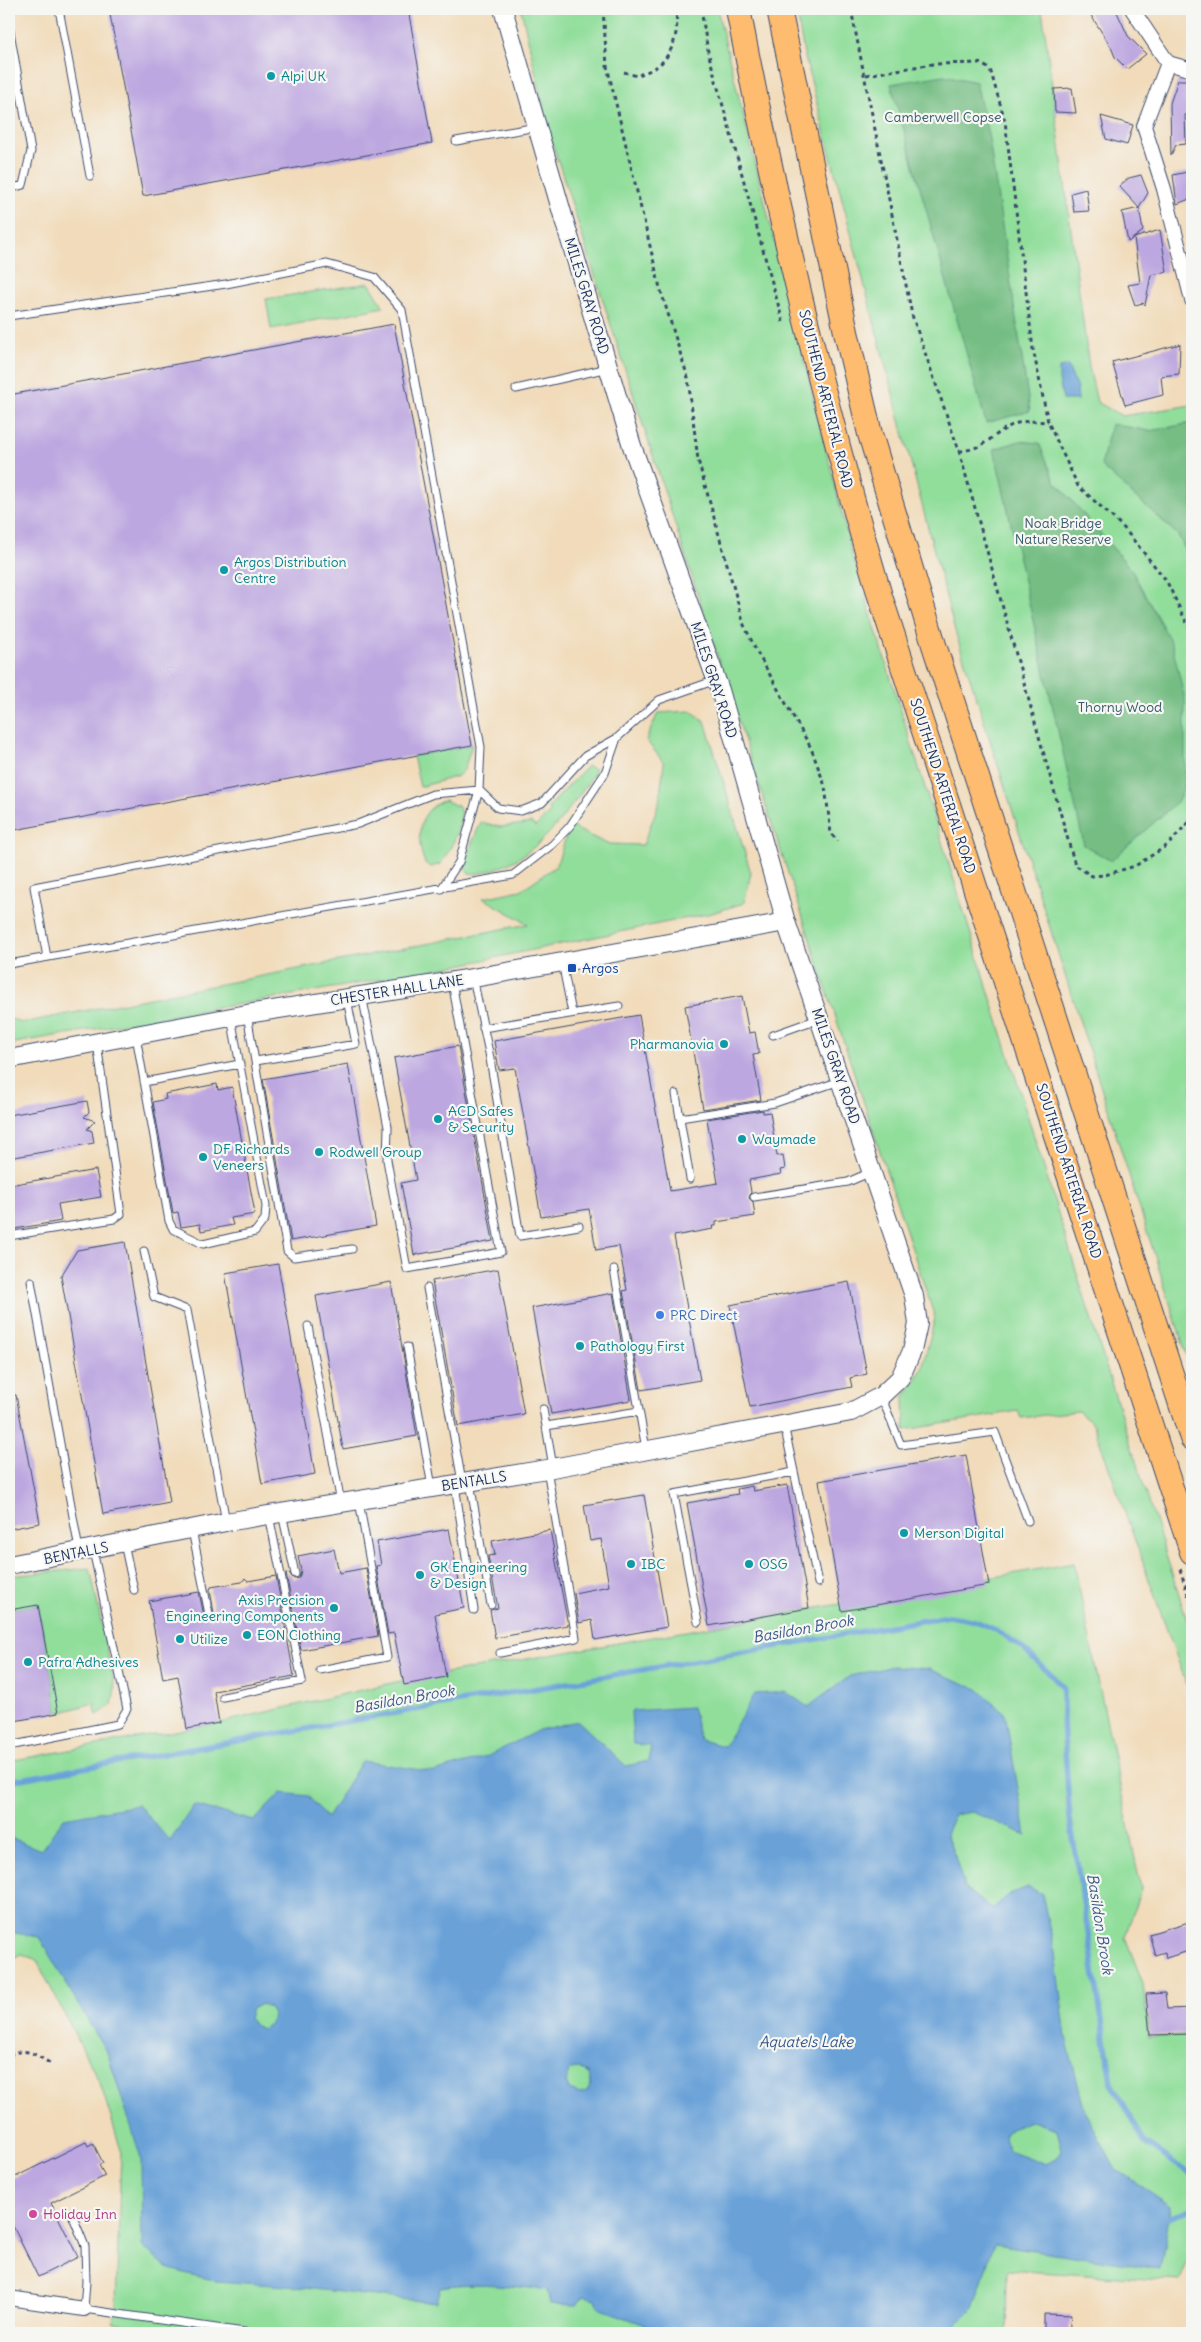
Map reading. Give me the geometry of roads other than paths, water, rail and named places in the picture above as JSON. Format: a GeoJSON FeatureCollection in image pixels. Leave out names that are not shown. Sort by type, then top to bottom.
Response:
{"type":"FeatureCollection","features":[{"type":"Feature","properties":{"kind":"highway","name":"SOUTHEND ARTERIAL ROAD"},"geometry":{"type":"LineString","coordinates":[[738,9],[810,338],[846,480],[870,560],[1192,1552]]}},
{"type":"Feature","properties":{"kind":"highway"},"geometry":{"type":"LineString","coordinates":[[779,9],[836,285],[870,434],[937,654],[1192,1438]]}},
{"type":"Feature","properties":{"kind":"street","name":"MILES GRAY ROAD"},"geometry":{"type":"LineString","coordinates":[[503,9],[632,446],[716,680],[786,922],[914,1296],[918,1324],[912,1351]]}},
{"type":"Feature","properties":{"kind":"street"},"geometry":{"type":"LineString","coordinates":[[1132,9],[1168,63],[1192,70]]}},
{"type":"Feature","properties":{"kind":"street"},"geometry":{"type":"LineString","coordinates":[[1168,63],[1144,126],[1164,189],[1192,300]]}},
{"type":"Feature","properties":{"kind":"street","name":"CHESTER HALL LANE"},"geometry":{"type":"LineString","coordinates":[[9,1059],[239,1016],[354,996],[452,982],[786,922]]}},
{"type":"Feature","properties":{"kind":"street","name":"BENTALLS"},"geometry":{"type":"LineString","coordinates":[[9,1565],[226,1522],[550,1468],[850,1412],[881,1396],[900,1378],[912,1351]]}},
{"type":"Feature","properties":{"kind":"street"},"geometry":{"type":"LineString","coordinates":[[9,2298],[84,2309]]}},
{"type":"Feature","properties":{"kind":"lane"},"geometry":{"type":"LineString","coordinates":[[59,9],[90,176]]}},
{"type":"Feature","properties":{"kind":"lane"},"geometry":{"type":"LineString","coordinates":[[9,26],[32,152],[23,185],[9,189]]}},
{"type":"Feature","properties":{"kind":"lane"},"geometry":{"type":"LineString","coordinates":[[456,140],[537,127]]}},
{"type":"Feature","properties":{"kind":"lane"},"geometry":{"type":"LineString","coordinates":[[9,316],[226,284],[328,264],[374,277],[402,310],[481,747],[479,790],[459,862],[441,889]]}},
{"type":"Feature","properties":{"kind":"lane"},"geometry":{"type":"LineString","coordinates":[[516,389],[609,368]]}},
{"type":"Feature","properties":{"kind":"lane"},"geometry":{"type":"LineString","coordinates":[[47,957],[34,887],[358,824],[434,794],[479,790],[498,808],[521,811],[542,803],[585,756],[617,738],[659,700],[716,680]]}},
{"type":"Feature","properties":{"kind":"lane"},"geometry":{"type":"LineString","coordinates":[[9,964],[513,875],[553,844],[570,826],[605,773],[617,738]]}},
{"type":"Feature","properties":{"kind":"lane"},"geometry":{"type":"LineString","coordinates":[[562,961],[572,1013]]}},
{"type":"Feature","properties":{"kind":"lane"},"geometry":{"type":"LineString","coordinates":[[473,978],[520,1236],[579,1226]]}},
{"type":"Feature","properties":{"kind":"lane"},"geometry":{"type":"LineString","coordinates":[[354,996],[388,1127],[387,1160],[407,1269],[501,1252],[452,982]]}},
{"type":"Feature","properties":{"kind":"lane"},"geometry":{"type":"LineString","coordinates":[[256,1061],[356,1044],[354,996]]}},
{"type":"Feature","properties":{"kind":"lane"},"geometry":{"type":"LineString","coordinates":[[483,1028],[619,1006]]}},
{"type":"Feature","properties":{"kind":"lane"},"geometry":{"type":"LineString","coordinates":[[239,1016],[256,1061],[287,1251],[294,1257],[352,1249]]}},
{"type":"Feature","properties":{"kind":"lane"},"geometry":{"type":"LineString","coordinates":[[136,1035],[169,1221],[173,1229],[202,1244],[255,1232],[265,1219],[266,1206],[240,1064],[239,1016]]}},
{"type":"Feature","properties":{"kind":"lane"},"geometry":{"type":"LineString","coordinates":[[773,1035],[819,1018]]}},
{"type":"Feature","properties":{"kind":"lane"},"geometry":{"type":"LineString","coordinates":[[9,1236],[114,1219],[121,1214],[97,1042]]}},
{"type":"Feature","properties":{"kind":"lane"},"geometry":{"type":"LineString","coordinates":[[144,1082],[240,1064]]}},
{"type":"Feature","properties":{"kind":"lane"},"geometry":{"type":"LineString","coordinates":[[680,1118],[775,1104],[841,1081]]}},
{"type":"Feature","properties":{"kind":"lane"},"geometry":{"type":"LineString","coordinates":[[676,1094],[690,1179]]}},
{"type":"Feature","properties":{"kind":"lane"},"geometry":{"type":"LineString","coordinates":[[754,1197],[848,1182],[872,1171]]}},
{"type":"Feature","properties":{"kind":"lane"},"geometry":{"type":"LineString","coordinates":[[144,1251],[154,1297],[187,1310],[226,1522]]}},
{"type":"Feature","properties":{"kind":"lane"},"geometry":{"type":"LineString","coordinates":[[614,1270],[646,1450]]}},
{"type":"Feature","properties":{"kind":"lane"},"geometry":{"type":"LineString","coordinates":[[9,1746],[118,1724],[127,1709],[86,1551],[31,1281]]}},
{"type":"Feature","properties":{"kind":"lane"},"geometry":{"type":"LineString","coordinates":[[427,1288],[462,1483],[491,1604]]}},
{"type":"Feature","properties":{"kind":"lane"},"geometry":{"type":"LineString","coordinates":[[308,1326],[341,1503]]}},
{"type":"Feature","properties":{"kind":"lane"},"geometry":{"type":"LineString","coordinates":[[408,1347],[432,1488]]}},
{"type":"Feature","properties":{"kind":"lane"},"geometry":{"type":"LineString","coordinates":[[881,1396],[900,1445],[995,1432],[1028,1521]]}},
{"type":"Feature","properties":{"kind":"lane"},"geometry":{"type":"LineString","coordinates":[[500,1653],[576,1638],[543,1410]]}},
{"type":"Feature","properties":{"kind":"lane"},"geometry":{"type":"LineString","coordinates":[[546,1426],[639,1411]]}},
{"type":"Feature","properties":{"kind":"lane"},"geometry":{"type":"LineString","coordinates":[[783,1425],[818,1583]]}},
{"type":"Feature","properties":{"kind":"lane"},"geometry":{"type":"LineString","coordinates":[[698,1622],[674,1494],[794,1472]]}},
{"type":"Feature","properties":{"kind":"lane"},"geometry":{"type":"LineString","coordinates":[[462,1483],[474,1610]]}},
{"type":"Feature","properties":{"kind":"lane"},"geometry":{"type":"LineString","coordinates":[[320,1670],[387,1657],[359,1500]]}},
{"type":"Feature","properties":{"kind":"lane"},"geometry":{"type":"LineString","coordinates":[[275,1514],[295,1574]]}},
{"type":"Feature","properties":{"kind":"lane"},"geometry":{"type":"LineString","coordinates":[[223,1698],[302,1681],[275,1514]]}},
{"type":"Feature","properties":{"kind":"lane"},"geometry":{"type":"LineString","coordinates":[[192,1530],[209,1614]]}},
{"type":"Feature","properties":{"kind":"lane"},"geometry":{"type":"LineString","coordinates":[[124,1543],[134,1590]]}},
{"type":"Feature","properties":{"kind":"lane"},"geometry":{"type":"LineString","coordinates":[[71,2212],[85,2246],[86,2282],[84,2309],[251,2333]]}},
{"type":"Feature","properties":{"kind":"water"},"geometry":{"type":"Polygon","coordinates":[[[1068,366],[1077,389],[1078,400],[1063,400],[1059,368],[1068,366]]]}},
{"type":"Feature","properties":{"kind":"water","name":"Aquatels Lake"},"geometry":{"type":"Polygon","coordinates":[[[893,1666],[929,1669],[978,1689],[1005,1713],[1026,1835],[972,1812],[954,1815],[946,1835],[955,1856],[964,1887],[992,1909],[1010,1894],[1028,1887],[1042,1894],[1055,1953],[1066,2037],[1085,2112],[1116,2169],[1171,2206],[1160,2269],[994,2244],[973,2308],[949,2333],[775,2333],[751,2331],[710,2333],[703,2324],[691,2333],[648,2326],[599,2308],[596,2299],[584,2296],[577,2305],[550,2304],[547,2290],[520,2287],[466,2284],[440,2287],[436,2303],[287,2286],[216,2281],[169,2269],[142,2246],[141,2158],[108,2055],[39,1937],[9,1932],[9,1837],[41,1850],[64,1818],[138,1805],[170,1841],[194,1805],[254,1821],[281,1793],[308,1796],[327,1818],[362,1761],[434,1772],[486,1757],[539,1730],[578,1721],[626,1766],[648,1761],[651,1746],[633,1744],[631,1711],[692,1707],[700,1740],[724,1746],[755,1694],[786,1692],[808,1707],[850,1676],[893,1666]],[[261,2004],[252,2009],[249,2018],[253,2025],[262,2029],[271,2024],[273,2014],[269,2007],[261,2004]],[[579,2068],[571,2069],[566,2082],[570,2090],[579,2094],[587,2092],[591,2084],[589,2074],[579,2068]],[[1031,2121],[1010,2128],[1005,2135],[1008,2150],[1046,2164],[1058,2157],[1062,2151],[1057,2129],[1031,2121]]]}},
{"type":"Feature","properties":{"kind":"waterway","name":"Basildon Brook"},"geometry":{"type":"LineString","coordinates":[[9,1781],[949,1616],[976,1622],[992,1628],[1015,1643],[1063,1687],[1063,1722],[1070,1819],[1112,2083],[1145,2143],[1192,2175]]}},
{"type":"Feature","properties":{"kind":"waterway"},"geometry":{"type":"LineString","coordinates":[[1169,2218],[1192,2208]]}},
{"type":"Feature","properties":{"kind":"place","name":"Alpi UK"},"geometry":{"type":"Point","coordinates":[271,76]}},
{"type":"Feature","properties":{"kind":"place","name":"Argos Distribution Centre"},"geometry":{"type":"Point","coordinates":[224,570]}},
{"type":"Feature","properties":{"kind":"place","name":"Argos"},"geometry":{"type":"Point","coordinates":[572,968]}},
{"type":"Feature","properties":{"kind":"place","name":"Pharmanovia"},"geometry":{"type":"Point","coordinates":[724,1044]}},
{"type":"Feature","properties":{"kind":"place","name":"ACD Safes & Security"},"geometry":{"type":"Point","coordinates":[438,1119]}},
{"type":"Feature","properties":{"kind":"place","name":"Waymade"},"geometry":{"type":"Point","coordinates":[742,1139]}},
{"type":"Feature","properties":{"kind":"place","name":"Rodwell Group"},"geometry":{"type":"Point","coordinates":[319,1152]}},
{"type":"Feature","properties":{"kind":"place","name":"DF Richards Veneers"},"geometry":{"type":"Point","coordinates":[203,1157]}},
{"type":"Feature","properties":{"kind":"place","name":"PRC Direct"},"geometry":{"type":"Point","coordinates":[660,1315]}},
{"type":"Feature","properties":{"kind":"place","name":"Pathology First"},"geometry":{"type":"Point","coordinates":[580,1346]}},
{"type":"Feature","properties":{"kind":"place","name":"Merson Digital"},"geometry":{"type":"Point","coordinates":[904,1533]}},
{"type":"Feature","properties":{"kind":"place","name":"IBC"},"geometry":{"type":"Point","coordinates":[631,1564]}},
{"type":"Feature","properties":{"kind":"place","name":"OSG"},"geometry":{"type":"Point","coordinates":[749,1564]}},
{"type":"Feature","properties":{"kind":"place","name":"GK Engineering & Design"},"geometry":{"type":"Point","coordinates":[420,1575]}},
{"type":"Feature","properties":{"kind":"place","name":"Axis Precision Engineering Components"},"geometry":{"type":"Point","coordinates":[334,1608]}},
{"type":"Feature","properties":{"kind":"place","name":"EON Clothing"},"geometry":{"type":"Point","coordinates":[247,1635]}},
{"type":"Feature","properties":{"kind":"place","name":"Utilize"},"geometry":{"type":"Point","coordinates":[180,1639]}},
{"type":"Feature","properties":{"kind":"place","name":"Pafra Adhesives"},"geometry":{"type":"Point","coordinates":[28,1662]}},
{"type":"Feature","properties":{"kind":"place","name":"Holiday Inn"},"geometry":{"type":"Point","coordinates":[33,2214]}},
{"type":"Feature","properties":{"kind":"park label","name":"Camberwell Copse"},"geometry":{"type":"Point","coordinates":[943,117]}},
{"type":"Feature","properties":{"kind":"park label","name":"Noak Bridge Nature Reserve"},"geometry":{"type":"Point","coordinates":[1063,532]}},
{"type":"Feature","properties":{"kind":"park label","name":"Thorny Wood"},"geometry":{"type":"Point","coordinates":[1120,707]}}]}
